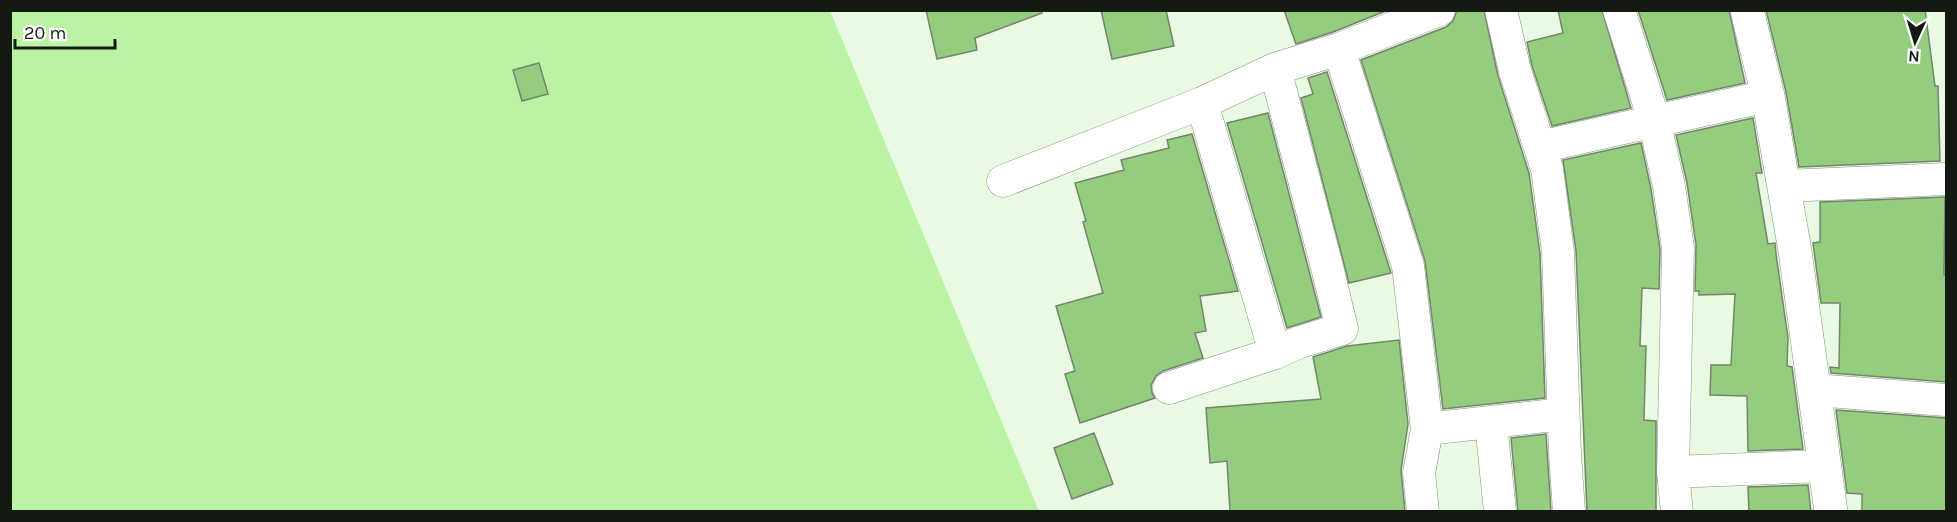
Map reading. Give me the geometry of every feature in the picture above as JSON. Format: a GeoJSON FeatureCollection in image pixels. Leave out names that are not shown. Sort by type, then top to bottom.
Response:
{"type":"FeatureCollection","features":[{"type":"Feature","properties":{"kind":"street"},"geometry":{"type":"LineString","coordinates":[[1003,181],[1202,103],[1275,69],[1339,49],[1439,10]]}},
{"type":"Feature","properties":{"kind":"street"},"geometry":{"type":"LineString","coordinates":[[1501,10],[1515,71],[1547,169],[1558,252],[1563,414],[1569,512]]}},
{"type":"Feature","properties":{"kind":"street"},"geometry":{"type":"LineString","coordinates":[[1619,10],[1654,120],[1669,186],[1678,248],[1673,472],[1677,512]]}},
{"type":"Feature","properties":{"kind":"street"},"geometry":{"type":"LineString","coordinates":[[1747,10],[1768,96],[1795,251],[1831,512]]}},
{"type":"Feature","properties":{"kind":"street"},"geometry":{"type":"LineString","coordinates":[[1339,49],[1408,266],[1427,429],[1419,473],[1423,512]]}},
{"type":"Feature","properties":{"kind":"street"},"geometry":{"type":"LineString","coordinates":[[1169,388],[1275,353],[1300,342],[1342,330],[1275,69]]}},
{"type":"Feature","properties":{"kind":"street"},"geometry":{"type":"LineString","coordinates":[[1540,147],[1768,96]]}},
{"type":"Feature","properties":{"kind":"street"},"geometry":{"type":"LineString","coordinates":[[1202,103],[1275,353]]}},
{"type":"Feature","properties":{"kind":"street"},"geometry":{"type":"LineString","coordinates":[[1784,186],[1947,179]]}},
{"type":"Feature","properties":{"kind":"street"},"geometry":{"type":"LineString","coordinates":[[1814,390],[1947,400]]}},
{"type":"Feature","properties":{"kind":"street"},"geometry":{"type":"LineString","coordinates":[[1427,429],[1563,414]]}},
{"type":"Feature","properties":{"kind":"street"},"geometry":{"type":"LineString","coordinates":[[1491,423],[1500,512]]}},
{"type":"Feature","properties":{"kind":"street"},"geometry":{"type":"LineString","coordinates":[[1673,472],[1825,466]]}},
{"type":"Feature","properties":{"kind":"green space"},"geometry":{"type":"Polygon","coordinates":[[[10,11],[830,11],[1039,511],[11,511],[10,11]]]}},
{"type":"Feature","properties":{"kind":"building"},"geometry":{"type":"Polygon","coordinates":[[[926,10],[1041,10],[1042,13],[975,38],[977,50],[937,59],[926,10]]]}},
{"type":"Feature","properties":{"kind":"building"},"geometry":{"type":"Polygon","coordinates":[[[1101,10],[1166,10],[1174,46],[1112,59],[1101,10]]]}},
{"type":"Feature","properties":{"kind":"building"},"geometry":{"type":"Polygon","coordinates":[[[1284,10],[1388,10],[1296,44],[1284,10]]]}},
{"type":"Feature","properties":{"kind":"building"},"geometry":{"type":"Polygon","coordinates":[[[1457,10],[1484,10],[1498,76],[1529,173],[1540,254],[1545,398],[1443,409],[1425,261],[1361,60],[1446,27],[1453,21],[1457,10]]]}},
{"type":"Feature","properties":{"kind":"building"},"geometry":{"type":"Polygon","coordinates":[[[1558,10],[1602,10],[1631,108],[1552,126],[1532,66],[1527,42],[1563,33],[1558,10]]]}},
{"type":"Feature","properties":{"kind":"building"},"geometry":{"type":"Polygon","coordinates":[[[1638,10],[1729,10],[1745,83],[1667,100],[1638,10]]]}},
{"type":"Feature","properties":{"kind":"building"},"geometry":{"type":"Polygon","coordinates":[[[1766,10],[1925,10],[1935,86],[1938,86],[1940,161],[1799,167],[1786,92],[1766,10]]]}},
{"type":"Feature","properties":{"kind":"building"},"geometry":{"type":"Polygon","coordinates":[[[539,63],[548,94],[522,101],[513,70],[539,63]]]}},
{"type":"Feature","properties":{"kind":"building"},"geometry":{"type":"Polygon","coordinates":[[[1327,72],[1391,273],[1349,283],[1301,98],[1313,94],[1308,78],[1327,72]]]}},
{"type":"Feature","properties":{"kind":"building"},"geometry":{"type":"Polygon","coordinates":[[[1268,113],[1321,317],[1287,328],[1227,123],[1268,113]]]}},
{"type":"Feature","properties":{"kind":"building"},"geometry":{"type":"Polygon","coordinates":[[[1753,118],[1762,173],[1756,173],[1768,244],[1775,243],[1788,338],[1787,366],[1792,367],[1803,449],[1748,451],[1747,396],[1710,395],[1711,365],[1731,365],[1735,294],[1699,295],[1699,291],[1695,291],[1696,245],[1687,183],[1676,135],[1753,118]]]}},
{"type":"Feature","properties":{"kind":"building"},"geometry":{"type":"Polygon","coordinates":[[[1192,134],[1238,291],[1200,296],[1206,331],[1195,333],[1203,358],[1163,371],[1156,376],[1151,385],[1155,398],[1080,423],[1065,374],[1075,371],[1056,306],[1103,293],[1083,222],[1086,221],[1075,183],[1124,170],[1121,160],[1169,148],[1167,140],[1192,134]]]}},
{"type":"Feature","properties":{"kind":"building"},"geometry":{"type":"Polygon","coordinates":[[[1641,143],[1660,249],[1659,289],[1642,288],[1640,346],[1646,346],[1644,420],[1656,421],[1656,512],[1587,512],[1576,251],[1563,160],[1641,143]]]}},
{"type":"Feature","properties":{"kind":"building"},"geometry":{"type":"Polygon","coordinates":[[[1945,197],[1944,275],[1947,275],[1947,382],[1831,373],[1830,367],[1839,368],[1840,303],[1821,303],[1813,243],[1820,242],[1820,202],[1945,197]]]}},
{"type":"Feature","properties":{"kind":"building"},"geometry":{"type":"Polygon","coordinates":[[[1399,340],[1408,424],[1401,470],[1405,512],[1230,512],[1227,461],[1210,463],[1206,408],[1321,399],[1313,357],[1347,346],[1399,340]]]}},
{"type":"Feature","properties":{"kind":"building"},"geometry":{"type":"Polygon","coordinates":[[[1836,410],[1947,418],[1947,512],[1862,512],[1862,494],[1847,493],[1836,410]]]}},
{"type":"Feature","properties":{"kind":"building"},"geometry":{"type":"Polygon","coordinates":[[[1094,433],[1113,484],[1072,499],[1054,448],[1094,433]]]}},
{"type":"Feature","properties":{"kind":"building"},"geometry":{"type":"Polygon","coordinates":[[[1546,434],[1551,512],[1518,512],[1511,438],[1546,434]]]}},
{"type":"Feature","properties":{"kind":"building"},"geometry":{"type":"Polygon","coordinates":[[[1808,485],[1811,512],[1749,512],[1748,487],[1808,485]]]}}]}
